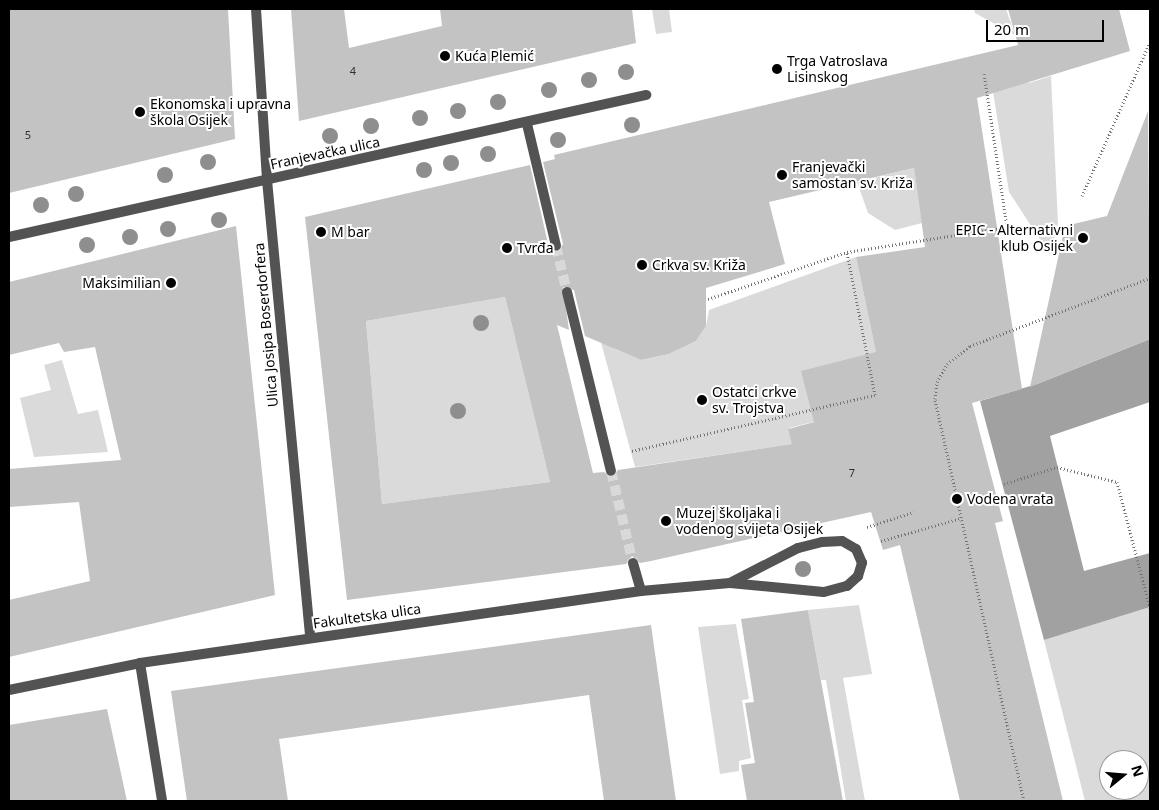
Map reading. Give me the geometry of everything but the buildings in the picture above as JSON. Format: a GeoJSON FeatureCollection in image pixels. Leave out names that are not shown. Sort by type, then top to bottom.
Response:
{"type":"FeatureCollection","features":[{"type":"Feature","properties":{"kind":"street","name":"Ulica Josipa Boserdorfera"},"geometry":{"type":"LineString","coordinates":[[256,9],[267,180],[310,638]]}},
{"type":"Feature","properties":{"kind":"street","name":"Franjevačka ulica"},"geometry":{"type":"LineString","coordinates":[[9,237],[527,124],[646,95]]}},
{"type":"Feature","properties":{"kind":"street"},"geometry":{"type":"LineString","coordinates":[[527,124],[556,246]]}},
{"type":"Feature","properties":{"kind":"street"},"geometry":{"type":"LineString","coordinates":[[567,292],[611,471]]}},
{"type":"Feature","properties":{"kind":"street","name":"Fakultetska ulica"},"geometry":{"type":"LineString","coordinates":[[9,690],[140,663],[641,591],[730,583],[824,592],[847,586],[858,576],[862,563],[856,549],[842,541],[798,548],[730,583]]}},
{"type":"Feature","properties":{"kind":"street"},"geometry":{"type":"LineString","coordinates":[[633,563],[641,591]]}},
{"type":"Feature","properties":{"kind":"street"},"geometry":{"type":"LineString","coordinates":[[140,663],[162,801]]}},
{"type":"Feature","properties":{"kind":"path"},"geometry":{"type":"LineString","coordinates":[[1082,196],[1150,42]]}},
{"type":"Feature","properties":{"kind":"path"},"geometry":{"type":"LineString","coordinates":[[708,299],[847,252],[1006,227],[984,74]]}},
{"type":"Feature","properties":{"kind":"path"},"geometry":{"type":"LineString","coordinates":[[654,446],[875,395],[847,252]]}},
{"type":"Feature","properties":{"kind":"path"},"geometry":{"type":"LineString","coordinates":[[1024,801],[935,399],[937,382],[947,364],[970,346],[1150,278]]}},
{"type":"Feature","properties":{"kind":"path"},"geometry":{"type":"LineString","coordinates":[[1004,484],[1057,467],[1117,482],[1150,608]]}},
{"type":"Feature","properties":{"kind":"path"},"geometry":{"type":"LineString","coordinates":[[842,541],[870,525],[914,512]]}},
{"type":"Feature","properties":{"kind":"path"},"geometry":{"type":"LineString","coordinates":[[880,541],[961,518]]}},
{"type":"Feature","properties":{"kind":"shaded area"},"geometry":{"type":"Polygon","coordinates":[[[652,9],[669,9],[672,32],[656,34],[652,9]]]}},
{"type":"Feature","properties":{"kind":"shaded area"},"geometry":{"type":"Polygon","coordinates":[[[974,9],[1006,9],[1015,35],[975,13],[974,9]]]}},
{"type":"Feature","properties":{"kind":"shaded area"},"geometry":{"type":"Polygon","coordinates":[[[1024,65],[1029,83],[1051,76],[1058,224],[1050,255],[1009,192],[990,73],[1024,65]]]}},
{"type":"Feature","properties":{"kind":"shaded area"},"geometry":{"type":"Polygon","coordinates":[[[914,168],[922,223],[895,230],[868,213],[857,182],[914,168]]]}},
{"type":"Feature","properties":{"kind":"shaded area"},"geometry":{"type":"Polygon","coordinates":[[[856,257],[887,403],[789,428],[793,444],[635,467],[596,324],[615,349],[641,360],[669,354],[696,341],[706,326],[709,310],[856,257]]]}},
{"type":"Feature","properties":{"kind":"shaded area"},"geometry":{"type":"Polygon","coordinates":[[[505,297],[550,482],[382,504],[366,321],[505,297]]]}},
{"type":"Feature","properties":{"kind":"shaded area"},"geometry":{"type":"Polygon","coordinates":[[[1150,339],[1150,402],[1050,436],[1084,571],[1150,553],[1150,607],[1044,640],[980,401],[1037,384],[1150,339]]]}},
{"type":"Feature","properties":{"kind":"shaded area"},"geometry":{"type":"Polygon","coordinates":[[[62,360],[78,414],[98,410],[108,452],[34,457],[20,398],[51,390],[44,365],[62,360]]]}},
{"type":"Feature","properties":{"kind":"shaded area"},"geometry":{"type":"Polygon","coordinates":[[[859,605],[872,674],[843,678],[865,801],[846,801],[826,680],[821,680],[808,610],[859,605]]]}},
{"type":"Feature","properties":{"kind":"shaded area"},"geometry":{"type":"Polygon","coordinates":[[[1150,607],[1150,801],[1085,801],[1044,640],[1150,607]]]}},
{"type":"Feature","properties":{"kind":"shaded area"},"geometry":{"type":"Polygon","coordinates":[[[736,624],[749,699],[742,700],[751,758],[739,761],[739,771],[720,774],[698,627],[736,624]]]}},
{"type":"Feature","properties":{"kind":"tunnel"},"geometry":{"type":"LineString","coordinates":[[556,246],[567,292]]}},
{"type":"Feature","properties":{"kind":"tunnel"},"geometry":{"type":"LineString","coordinates":[[611,471],[633,563]]}},
{"type":"Feature","properties":{"kind":"place","name":"Kuća Plemić"},"geometry":{"type":"Point","coordinates":[445,56]}},
{"type":"Feature","properties":{"kind":"place","name":"Trga Vatroslava Lisinskog"},"geometry":{"type":"Point","coordinates":[777,69]}},
{"type":"Feature","properties":{"kind":"place","name":"Ekonomska i upravna škola Osijek"},"geometry":{"type":"Point","coordinates":[140,112]}},
{"type":"Feature","properties":{"kind":"place","name":"Franjevački samostan sv. Križa"},"geometry":{"type":"Point","coordinates":[782,175]}},
{"type":"Feature","properties":{"kind":"place","name":"M bar"},"geometry":{"type":"Point","coordinates":[321,232]}},
{"type":"Feature","properties":{"kind":"place","name":"EPIC - Alternativni klub Osijek"},"geometry":{"type":"Point","coordinates":[1083,238]}},
{"type":"Feature","properties":{"kind":"place","name":"Tvrđa"},"geometry":{"type":"Point","coordinates":[507,248]}},
{"type":"Feature","properties":{"kind":"place","name":"Crkva sv. Križa"},"geometry":{"type":"Point","coordinates":[642,265]}},
{"type":"Feature","properties":{"kind":"place","name":"Maksimilian"},"geometry":{"type":"Point","coordinates":[171,283]}},
{"type":"Feature","properties":{"kind":"place","name":"Ostatci crkve sv. Trojstva"},"geometry":{"type":"Point","coordinates":[702,400]}},
{"type":"Feature","properties":{"kind":"place","name":"Vodena vrata"},"geometry":{"type":"Point","coordinates":[957,499]}},
{"type":"Feature","properties":{"kind":"place","name":"Muzej školjaka i vodenog svijeta Osijek"},"geometry":{"type":"Point","coordinates":[666,521]}}]}
